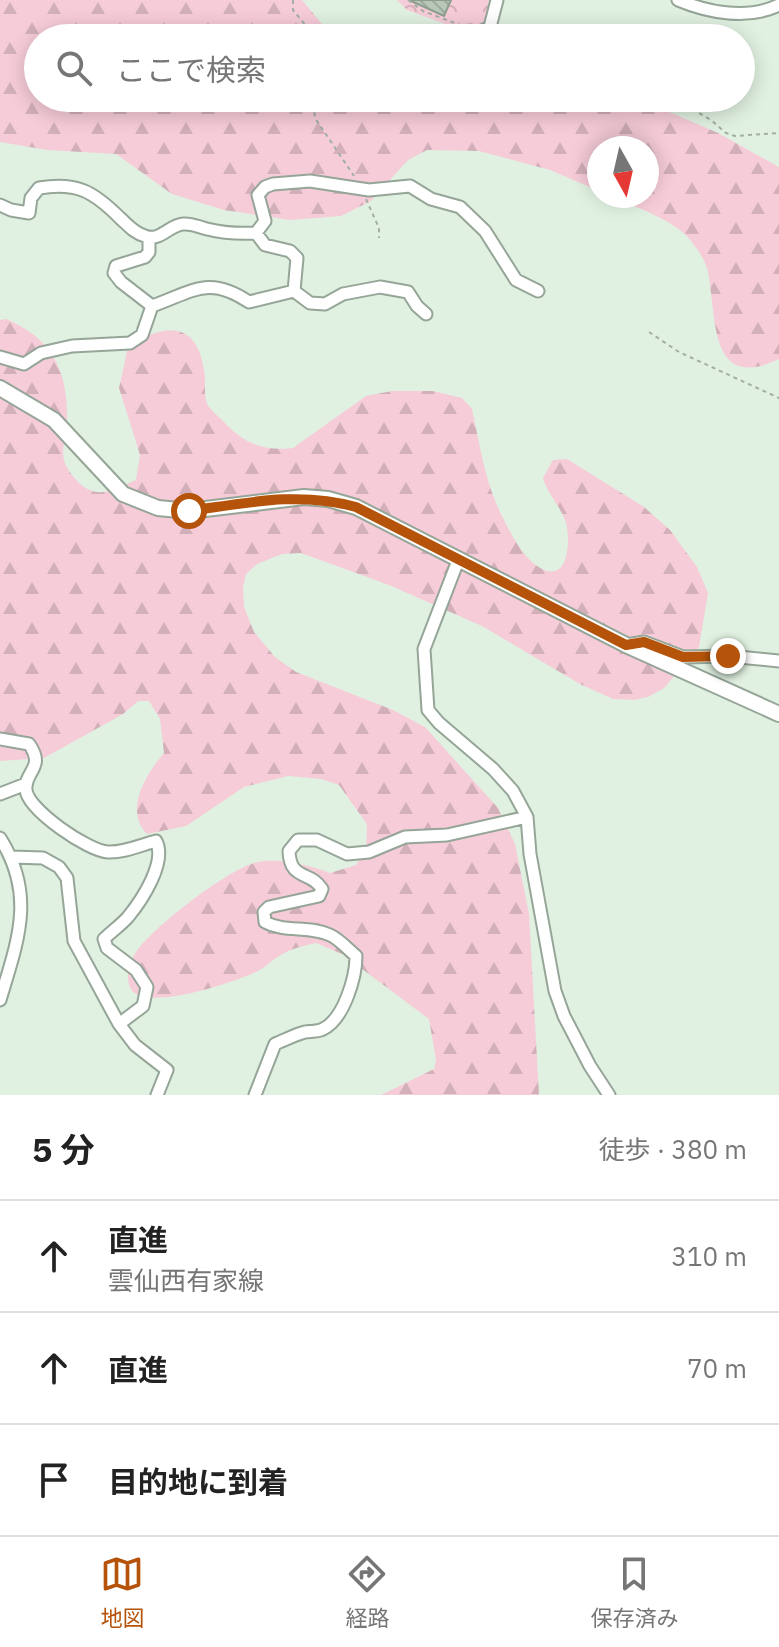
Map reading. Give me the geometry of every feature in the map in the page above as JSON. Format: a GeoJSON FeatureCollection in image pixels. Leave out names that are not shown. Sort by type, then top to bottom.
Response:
{"type":"FeatureCollection","features":[{"type":"Feature","properties":{"kind":"main road"},"geometry":{"type":"LineString","coordinates":[[0,388],[54,420],[123,494],[158,508],[189,511],[289,499],[328,499],[356,507],[626,645],[779,714]]}},
{"type":"Feature","properties":{"kind":"street"},"geometry":{"type":"LineString","coordinates":[[491,24],[497,0]]}},
{"type":"Feature","properties":{"kind":"street"},"geometry":{"type":"LineString","coordinates":[[678,0],[743,14],[763,13],[779,5]]}},
{"type":"Feature","properties":{"kind":"street"},"geometry":{"type":"LineString","coordinates":[[256,233],[265,221],[258,195],[265,187],[310,181],[363,189],[410,186],[431,199],[460,207],[485,231],[516,280],[538,291]]}},
{"type":"Feature","properties":{"kind":"street"},"geometry":{"type":"LineString","coordinates":[[0,205],[29,213],[31,198],[39,188],[62,185],[81,188],[101,199],[134,231],[149,238],[161,235],[174,225],[189,223],[235,234],[256,233]]}},
{"type":"Feature","properties":{"kind":"street"},"geometry":{"type":"LineString","coordinates":[[256,233],[265,245],[290,251],[297,258],[294,291]]}},
{"type":"Feature","properties":{"kind":"street"},"geometry":{"type":"LineString","coordinates":[[149,238],[149,252],[145,257],[116,266],[114,273],[152,306]]}},
{"type":"Feature","properties":{"kind":"street"},"geometry":{"type":"LineString","coordinates":[[152,306],[211,285],[233,291],[249,302],[294,291]]}},
{"type":"Feature","properties":{"kind":"street"},"geometry":{"type":"LineString","coordinates":[[294,291],[310,303],[325,304],[343,294],[380,287],[408,292],[426,314]]}},
{"type":"Feature","properties":{"kind":"street"},"geometry":{"type":"LineString","coordinates":[[0,357],[24,364],[41,353],[72,346],[130,343],[142,335],[152,306]]}},
{"type":"Feature","properties":{"kind":"street"},"geometry":{"type":"LineString","coordinates":[[459,558],[424,649],[428,710],[493,769],[513,791],[527,817],[530,854],[555,991],[564,1016],[609,1095]]}},
{"type":"Feature","properties":{"kind":"street"},"geometry":{"type":"LineString","coordinates":[[626,645],[644,642],[683,657],[728,656],[779,661]]}},
{"type":"Feature","properties":{"kind":"street"},"geometry":{"type":"LineString","coordinates":[[0,739],[29,744],[35,753],[35,769],[26,784],[0,794]]}},
{"type":"Feature","properties":{"kind":"street"},"geometry":{"type":"LineString","coordinates":[[26,784],[30,800],[47,818],[96,850],[110,853],[156,841],[159,847],[161,856],[151,881],[128,917],[104,939],[107,948],[136,970],[147,987],[143,1006],[119,1024]]}},
{"type":"Feature","properties":{"kind":"street"},"geometry":{"type":"LineString","coordinates":[[255,1095],[275,1044],[308,1031],[322,1030],[330,1023],[345,1003],[356,972],[356,956],[332,936],[318,931],[277,928],[265,922],[264,912],[269,907],[319,896],[322,889],[289,864],[289,851],[298,840],[317,840],[347,854],[369,852],[405,837],[447,835],[527,817]]}},
{"type":"Feature","properties":{"kind":"street"},"geometry":{"type":"LineString","coordinates":[[0,838],[19,876],[22,915],[0,1000]]}},
{"type":"Feature","properties":{"kind":"street"},"geometry":{"type":"LineString","coordinates":[[12,857],[43,858],[59,867],[67,878],[74,941],[119,1024],[135,1045],[167,1070],[157,1095]]}},
{"type":"Feature","properties":{"kind":"path"},"geometry":{"type":"LineString","coordinates":[[293,0],[293,10],[304,24]]}},
{"type":"Feature","properties":{"kind":"path"},"geometry":{"type":"LineString","coordinates":[[408,0],[423,11],[458,24]]}},
{"type":"Feature","properties":{"kind":"path"},"geometry":{"type":"LineString","coordinates":[[314,112],[315,118],[363,189],[379,228],[379,238]]}},
{"type":"Feature","properties":{"kind":"path"},"geometry":{"type":"LineString","coordinates":[[697,112],[735,136],[779,133]]}},
{"type":"Feature","properties":{"kind":"path"},"geometry":{"type":"LineString","coordinates":[[649,332],[679,352],[779,398]]}},
{"type":"Feature","properties":{"kind":"green space"},"geometry":{"type":"Polygon","coordinates":[[[0,0],[302,0],[322,24],[24,24],[24,112],[669,112],[718,133],[779,167],[779,359],[756,367],[739,366],[728,358],[720,345],[707,269],[702,258],[687,236],[639,208],[659,208],[659,136],[587,136],[587,186],[550,170],[479,151],[427,150],[408,160],[371,201],[341,216],[290,220],[224,210],[172,194],[116,154],[47,150],[0,142],[0,0]]]}},
{"type":"Feature","properties":{"kind":"green space"},"geometry":{"type":"Polygon","coordinates":[[[397,0],[489,0],[485,24],[445,24],[407,10],[397,0]]]}},
{"type":"Feature","properties":{"kind":"green space"},"geometry":{"type":"Polygon","coordinates":[[[6,319],[37,337],[56,362],[62,376],[67,409],[63,455],[70,473],[94,492],[109,491],[136,480],[140,455],[119,388],[128,347],[154,334],[176,331],[186,334],[200,353],[209,406],[230,428],[253,444],[293,448],[366,396],[392,391],[433,391],[462,398],[472,409],[496,503],[517,543],[537,566],[555,571],[564,562],[567,553],[565,520],[543,478],[553,460],[567,459],[644,507],[670,530],[697,567],[708,593],[699,647],[664,688],[648,697],[634,700],[613,699],[580,684],[482,626],[389,585],[301,553],[282,554],[257,564],[246,574],[244,607],[254,632],[275,657],[296,672],[393,710],[425,727],[498,808],[515,844],[529,914],[539,1095],[381,1095],[434,1069],[436,1060],[429,1019],[342,954],[316,943],[285,953],[246,976],[190,993],[151,998],[138,995],[130,987],[129,969],[136,952],[158,929],[211,886],[258,862],[294,863],[330,873],[356,865],[366,848],[367,824],[339,785],[321,779],[288,776],[244,787],[186,826],[147,834],[140,824],[137,803],[145,781],[164,753],[160,719],[149,701],[138,701],[123,714],[44,758],[0,761],[0,320],[6,319]]]}},
{"type":"Feature","properties":{"kind":"building"},"geometry":{"type":"Polygon","coordinates":[[[409,0],[451,0],[444,16],[409,0]]]}},
{"type":"Feature","properties":{"kind":"route"},"geometry":{"type":"LineString","coordinates":[[189,511],[304,497],[328,499],[356,507],[626,645],[644,642],[683,657],[728,656]]}}]}
